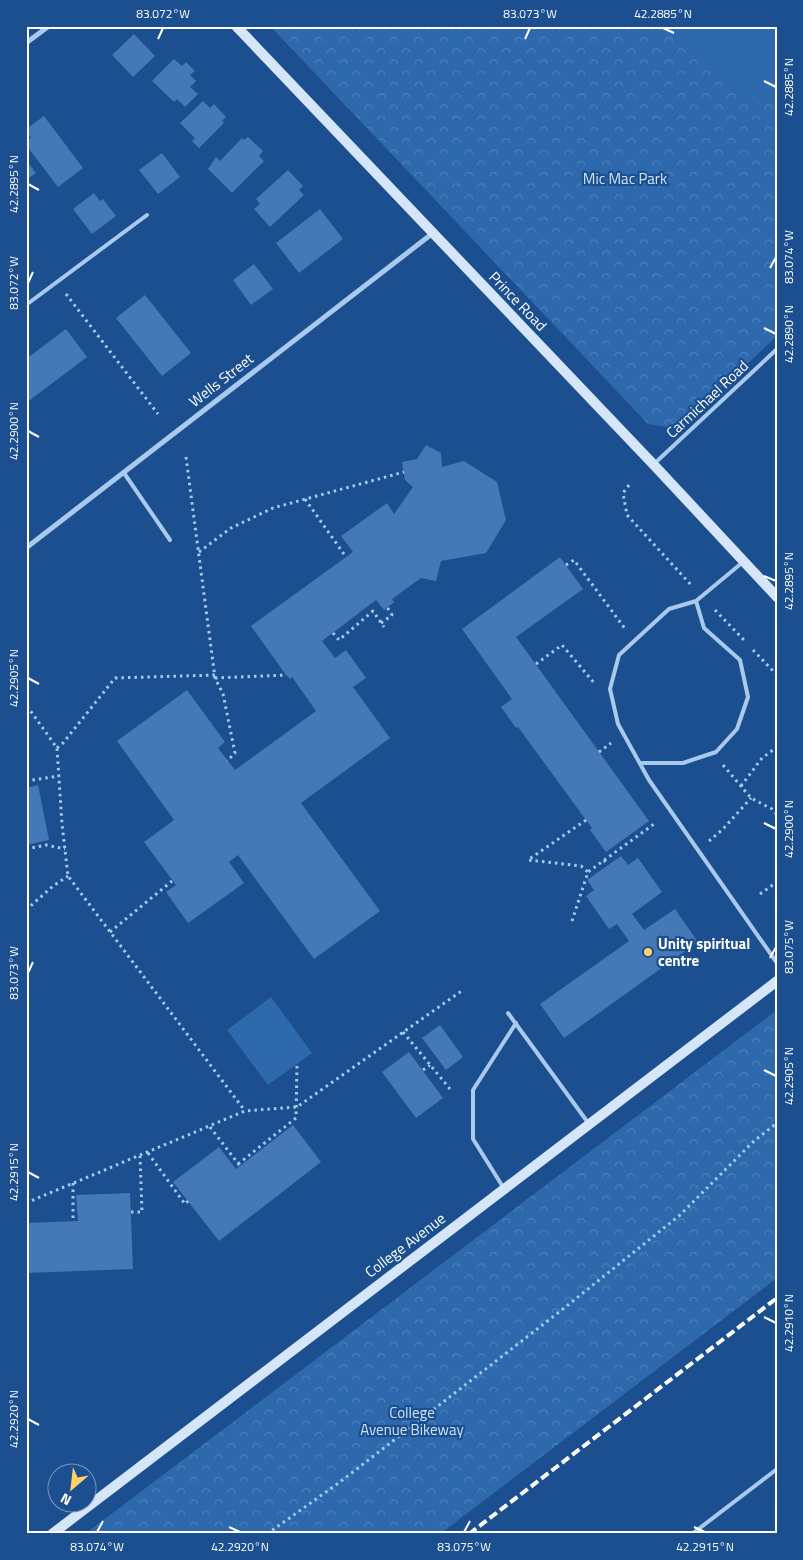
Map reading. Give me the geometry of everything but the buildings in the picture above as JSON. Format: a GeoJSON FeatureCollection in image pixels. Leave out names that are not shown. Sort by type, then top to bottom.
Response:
{"type":"FeatureCollection","features":[{"type":"Feature","properties":{"kind":"street"},"geometry":{"type":"LineString","coordinates":[[26,43],[50,26]]}},
{"type":"Feature","properties":{"kind":"street","name":"Prince Road"},"geometry":{"type":"LineString","coordinates":[[236,26],[777,597]]}},
{"type":"Feature","properties":{"kind":"street","name":"Wells Street"},"geometry":{"type":"LineString","coordinates":[[26,548],[433,233]]}},
{"type":"Feature","properties":{"kind":"street","name":"College Avenue"},"geometry":{"type":"LineString","coordinates":[[52,1534],[777,981]]}},
{"type":"Feature","properties":{"kind":"lane"},"geometry":{"type":"LineString","coordinates":[[26,305],[146,215]]}},
{"type":"Feature","properties":{"kind":"lane","name":"Carmichael Road"},"geometry":{"type":"LineString","coordinates":[[653,464],[777,349]]}},
{"type":"Feature","properties":{"kind":"lane"},"geometry":{"type":"LineString","coordinates":[[124,473],[170,540]]}},
{"type":"Feature","properties":{"kind":"lane"},"geometry":{"type":"LineString","coordinates":[[743,561],[696,601],[669,610],[619,655],[610,689],[618,724],[649,780],[777,964]]}},
{"type":"Feature","properties":{"kind":"lane"},"geometry":{"type":"LineString","coordinates":[[640,763],[683,763],[716,752],[738,729],[748,696],[740,660],[704,628],[696,601]]}},
{"type":"Feature","properties":{"kind":"lane"},"geometry":{"type":"LineString","coordinates":[[508,1013],[589,1124]]}},
{"type":"Feature","properties":{"kind":"lane"},"geometry":{"type":"LineString","coordinates":[[504,1189],[473,1140],[473,1090],[516,1023]]}},
{"type":"Feature","properties":{"kind":"lane"},"geometry":{"type":"LineString","coordinates":[[692,1534],[777,1469]]}},
{"type":"Feature","properties":{"kind":"path"},"geometry":{"type":"LineString","coordinates":[[57,282],[158,414]]}},
{"type":"Feature","properties":{"kind":"path"},"geometry":{"type":"LineString","coordinates":[[186,457],[215,677],[223,694],[235,753],[227,761]]}},
{"type":"Feature","properties":{"kind":"path"},"geometry":{"type":"LineString","coordinates":[[198,552],[231,528],[273,508],[404,472]]}},
{"type":"Feature","properties":{"kind":"path"},"geometry":{"type":"LineString","coordinates":[[305,500],[346,557]]}},
{"type":"Feature","properties":{"kind":"path"},"geometry":{"type":"LineString","coordinates":[[566,565],[574,560],[629,635]]}},
{"type":"Feature","properties":{"kind":"path"},"geometry":{"type":"LineString","coordinates":[[382,623],[392,614],[387,607]]}},
{"type":"Feature","properties":{"kind":"path"},"geometry":{"type":"LineString","coordinates":[[334,633],[339,640],[373,611],[384,627]]}},
{"type":"Feature","properties":{"kind":"path"},"geometry":{"type":"LineString","coordinates":[[536,664],[562,645],[596,685]]}},
{"type":"Feature","properties":{"kind":"path"},"geometry":{"type":"LineString","coordinates":[[57,748],[115,678],[286,675]]}},
{"type":"Feature","properties":{"kind":"path"},"geometry":{"type":"LineString","coordinates":[[27,706],[57,748],[68,876],[245,1111]]}},
{"type":"Feature","properties":{"kind":"path"},"geometry":{"type":"LineString","coordinates":[[599,752],[616,740]]}},
{"type":"Feature","properties":{"kind":"path"},"geometry":{"type":"LineString","coordinates":[[741,786],[762,758],[777,747]]}},
{"type":"Feature","properties":{"kind":"path"},"geometry":{"type":"LineString","coordinates":[[720,760],[751,798],[772,809],[777,815]]}},
{"type":"Feature","properties":{"kind":"path"},"geometry":{"type":"LineString","coordinates":[[26,781],[59,776]]}},
{"type":"Feature","properties":{"kind":"path"},"geometry":{"type":"LineString","coordinates":[[705,844],[723,829],[751,798]]}},
{"type":"Feature","properties":{"kind":"path"},"geometry":{"type":"LineString","coordinates":[[586,820],[528,860],[581,866],[588,872]]}},
{"type":"Feature","properties":{"kind":"path"},"geometry":{"type":"LineString","coordinates":[[572,921],[588,872],[654,824]]}},
{"type":"Feature","properties":{"kind":"path"},"geometry":{"type":"LineString","coordinates":[[27,847],[46,845],[65,849]]}},
{"type":"Feature","properties":{"kind":"path"},"geometry":{"type":"LineString","coordinates":[[604,860],[608,865]]}},
{"type":"Feature","properties":{"kind":"path"},"geometry":{"type":"LineString","coordinates":[[26,910],[53,886],[68,876]]}},
{"type":"Feature","properties":{"kind":"path"},"geometry":{"type":"LineString","coordinates":[[110,932],[172,881]]}},
{"type":"Feature","properties":{"kind":"path"},"geometry":{"type":"LineString","coordinates":[[760,894],[777,882]]}},
{"type":"Feature","properties":{"kind":"path"},"geometry":{"type":"LineString","coordinates":[[26,1203],[245,1111],[297,1107],[463,990]]}},
{"type":"Feature","properties":{"kind":"path"},"geometry":{"type":"LineString","coordinates":[[403,1032],[450,1089]]}},
{"type":"Feature","properties":{"kind":"path"},"geometry":{"type":"LineString","coordinates":[[210,1127],[239,1165],[296,1118],[297,1064]]}},
{"type":"Feature","properties":{"kind":"path"},"geometry":{"type":"LineString","coordinates":[[423,1070],[430,1065]]}},
{"type":"Feature","properties":{"kind":"path"},"geometry":{"type":"LineString","coordinates":[[267,1534],[340,1482],[563,1309],[680,1215],[754,1140],[777,1123]]}},
{"type":"Feature","properties":{"kind":"path"},"geometry":{"type":"LineString","coordinates":[[148,1153],[185,1204],[188,1201]]}},
{"type":"Feature","properties":{"kind":"path"},"geometry":{"type":"LineString","coordinates":[[131,1212],[142,1212],[140,1156]]}},
{"type":"Feature","properties":{"kind":"path"},"geometry":{"type":"LineString","coordinates":[[73,1184],[73,1221]]}},
{"type":"Feature","properties":{"kind":"green space","name":"Mic Mac Park"},"geometry":{"type":"Polygon","coordinates":[[[270,26],[777,26],[777,336],[687,420],[667,427],[648,424],[270,26]]]}},
{"type":"Feature","properties":{"kind":"green space"},"geometry":{"type":"Polygon","coordinates":[[[662,26],[777,26],[777,103],[741,92],[726,84],[713,75],[662,26]]]}},
{"type":"Feature","properties":{"kind":"green space"},"geometry":{"type":"Polygon","coordinates":[[[271,997],[312,1053],[268,1085],[227,1030],[271,997]]]}},
{"type":"Feature","properties":{"kind":"green space","name":"College Avenue Bikeway"},"geometry":{"type":"Polygon","coordinates":[[[777,1010],[777,1278],[440,1534],[85,1534],[777,1010]]]}},
{"type":"Feature","properties":{"kind":"railway"},"geometry":{"type":"LineString","coordinates":[[469,1534],[777,1298]]}},
{"type":"Feature","properties":{"kind":"place","name":"Unity spiritual centre"},"geometry":{"type":"Point","coordinates":[648,952]}}]}
